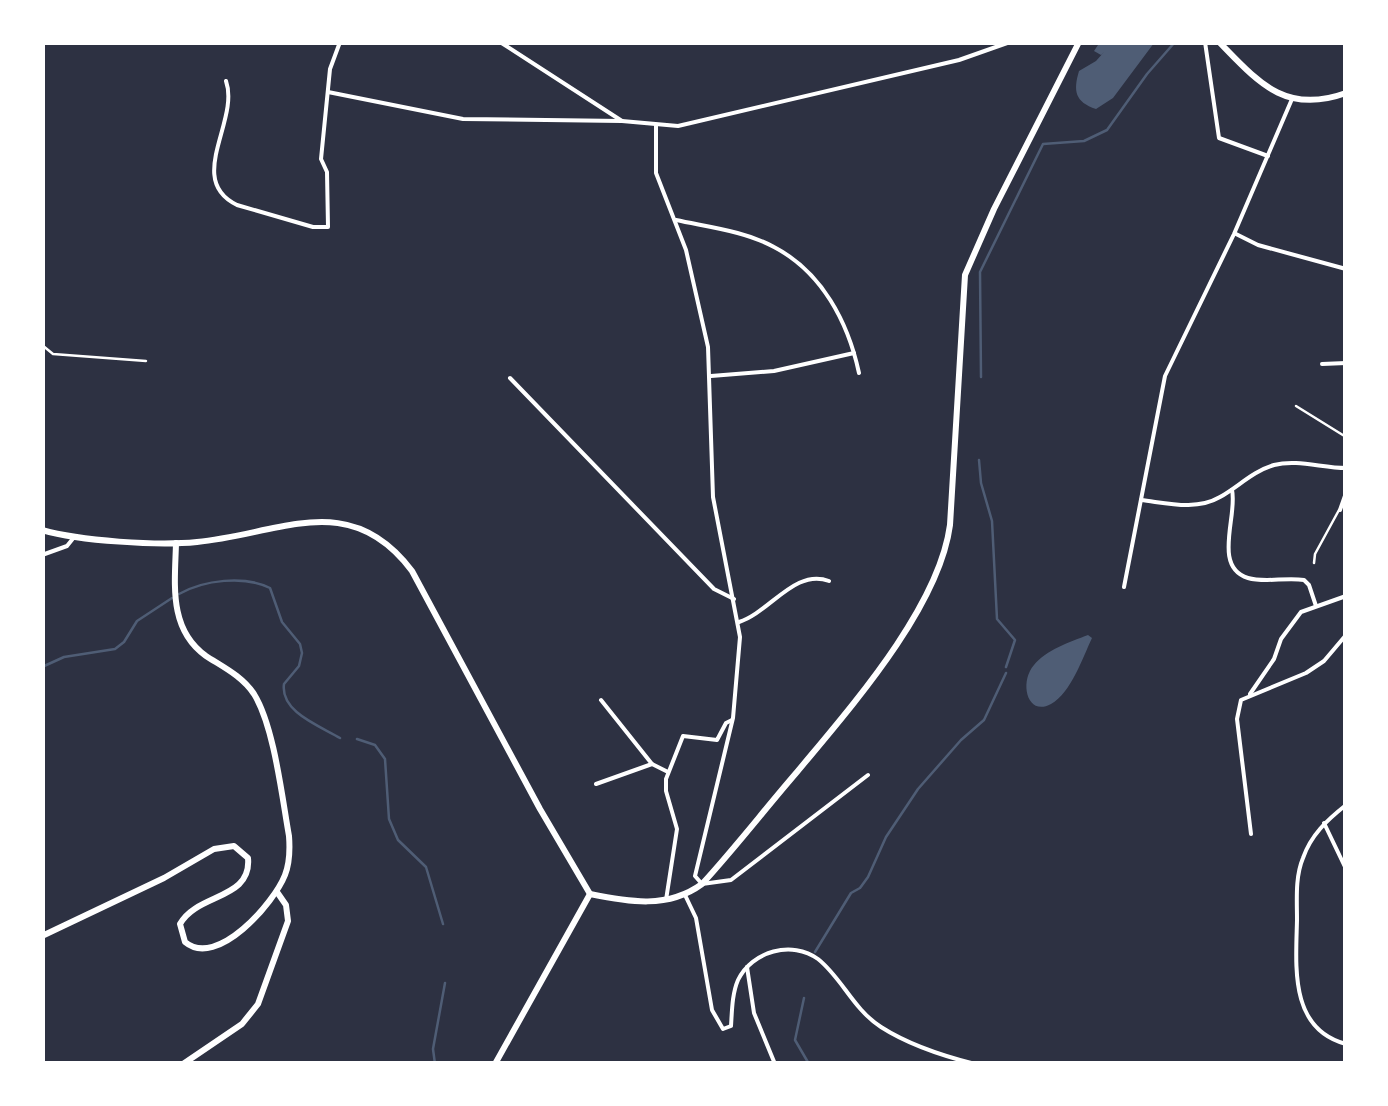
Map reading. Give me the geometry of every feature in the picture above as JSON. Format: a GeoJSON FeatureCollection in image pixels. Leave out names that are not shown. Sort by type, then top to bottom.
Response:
{"type":"FeatureCollection","features":[{"type":"Feature","properties":{"kind":"main road"},"geometry":{"type":"LineString","coordinates":[[590,894],[638,902],[666,900],[685,895],[702,884],[856,700],[939,573],[950,526],[966,275],[994,209],[1079,42]]}},
{"type":"Feature","properties":{"kind":"main road"},"geometry":{"type":"LineString","coordinates":[[1219,42],[1254,79],[1292,99],[1318,100],[1346,93]]}},
{"type":"Feature","properties":{"kind":"main road"},"geometry":{"type":"LineString","coordinates":[[42,530],[75,536],[176,542],[322,521],[359,527],[392,548],[420,585],[590,894]]}},
{"type":"Feature","properties":{"kind":"main road"},"geometry":{"type":"LineString","coordinates":[[42,936],[221,846],[234,846],[248,858],[248,873],[237,888],[186,914],[180,930],[191,947],[204,951],[221,945],[260,912],[276,892],[288,865],[290,847],[262,713],[246,684],[190,641],[180,623],[175,592],[176,542]]}},
{"type":"Feature","properties":{"kind":"main road"},"geometry":{"type":"LineString","coordinates":[[183,1064],[242,1024],[258,1004],[288,921],[286,904],[276,892]]}},
{"type":"Feature","properties":{"kind":"main road"},"geometry":{"type":"LineString","coordinates":[[495,1064],[590,894]]}},
{"type":"Feature","properties":{"kind":"street"},"geometry":{"type":"LineString","coordinates":[[226,80],[226,110],[213,170],[218,189],[227,200],[238,204],[312,228],[328,227],[327,172],[321,159],[330,69],[340,42]]}},
{"type":"Feature","properties":{"kind":"street"},"geometry":{"type":"LineString","coordinates":[[500,42],[622,121]]}},
{"type":"Feature","properties":{"kind":"street"},"geometry":{"type":"LineString","coordinates":[[328,92],[464,119],[622,121],[656,126],[703,122],[960,60],[1010,42]]}},
{"type":"Feature","properties":{"kind":"street"},"geometry":{"type":"LineString","coordinates":[[1205,42],[1219,138],[1268,156]]}},
{"type":"Feature","properties":{"kind":"street"},"geometry":{"type":"LineString","coordinates":[[1124,587],[1164,376],[1234,234],[1292,99]]}},
{"type":"Feature","properties":{"kind":"street"},"geometry":{"type":"LineString","coordinates":[[656,126],[656,173],[669,212],[676,220],[692,276],[711,376],[713,496],[739,622],[739,668],[732,720],[694,876],[702,884],[731,880],[868,776]]}},
{"type":"Feature","properties":{"kind":"street"},"geometry":{"type":"LineString","coordinates":[[676,220],[752,238],[789,257],[830,298],[855,353],[859,373]]}},
{"type":"Feature","properties":{"kind":"street"},"geometry":{"type":"LineString","coordinates":[[1234,234],[1346,269]]}},
{"type":"Feature","properties":{"kind":"street"},"geometry":{"type":"LineString","coordinates":[[711,376],[774,371],[855,353]]}},
{"type":"Feature","properties":{"kind":"street"},"geometry":{"type":"LineString","coordinates":[[1322,364],[1346,364]]}},
{"type":"Feature","properties":{"kind":"street"},"geometry":{"type":"LineString","coordinates":[[510,378],[714,590],[734,600]]}},
{"type":"Feature","properties":{"kind":"street"},"geometry":{"type":"LineString","coordinates":[[1140,500],[1196,504],[1212,501],[1277,464],[1346,468]]}},
{"type":"Feature","properties":{"kind":"street"},"geometry":{"type":"LineString","coordinates":[[1232,490],[1228,551],[1236,569],[1250,578],[1298,578],[1309,585],[1316,606]]}},
{"type":"Feature","properties":{"kind":"street"},"geometry":{"type":"LineString","coordinates":[[1340,510],[1346,492]]}},
{"type":"Feature","properties":{"kind":"street"},"geometry":{"type":"LineString","coordinates":[[42,555],[67,546],[75,536]]}},
{"type":"Feature","properties":{"kind":"street"},"geometry":{"type":"LineString","coordinates":[[739,622],[749,619],[801,580],[817,576],[829,581]]}},
{"type":"Feature","properties":{"kind":"street"},"geometry":{"type":"LineString","coordinates":[[1250,694],[1301,612],[1346,596]]}},
{"type":"Feature","properties":{"kind":"street"},"geometry":{"type":"LineString","coordinates":[[1252,834],[1238,719],[1240,700],[1306,673],[1324,661],[1346,636]]}},
{"type":"Feature","properties":{"kind":"street"},"geometry":{"type":"LineString","coordinates":[[601,700],[652,764],[668,772]]}},
{"type":"Feature","properties":{"kind":"street"},"geometry":{"type":"LineString","coordinates":[[666,900],[677,830],[666,791],[668,772],[684,736],[717,740],[732,720]]}},
{"type":"Feature","properties":{"kind":"street"},"geometry":{"type":"LineString","coordinates":[[596,784],[652,764]]}},
{"type":"Feature","properties":{"kind":"street"},"geometry":{"type":"LineString","coordinates":[[1346,804],[1324,823],[1306,852],[1298,877],[1297,976],[1301,1002],[1311,1023],[1328,1038],[1346,1044]]}},
{"type":"Feature","properties":{"kind":"street"},"geometry":{"type":"LineString","coordinates":[[1324,823],[1346,869]]}},
{"type":"Feature","properties":{"kind":"street"},"geometry":{"type":"LineString","coordinates":[[685,895],[696,918],[712,1010],[722,1029],[730,1026],[734,990],[747,967],[775,950],[808,954],[822,963],[855,1006],[880,1027],[908,1042],[975,1064]]}},
{"type":"Feature","properties":{"kind":"street"},"geometry":{"type":"LineString","coordinates":[[747,967],[754,1012],[774,1064]]}},
{"type":"Feature","properties":{"kind":"lane"},"geometry":{"type":"LineString","coordinates":[[42,345],[56,355],[146,361]]}},
{"type":"Feature","properties":{"kind":"lane"},"geometry":{"type":"LineString","coordinates":[[1314,563],[1315,554],[1340,510]]}},
{"type":"Feature","properties":{"kind":"path"},"geometry":{"type":"LineString","coordinates":[[1296,406],[1346,436]]}},
{"type":"Feature","properties":{"kind":"water"},"geometry":{"type":"Polygon","coordinates":[[[1100,42],[1154,43],[1113,98],[1096,109],[1080,99],[1076,84],[1079,71],[1096,61],[1104,52],[1101,55],[1094,51],[1100,42]]]}},
{"type":"Feature","properties":{"kind":"water"},"geometry":{"type":"Polygon","coordinates":[[[1088,635],[1092,638],[1065,692],[1051,704],[1036,706],[1026,688],[1034,665],[1052,651],[1088,635]]]}},
{"type":"Feature","properties":{"kind":"waterway"},"geometry":{"type":"LineString","coordinates":[[981,377],[980,272],[1043,144],[1084,141],[1107,130],[1175,42]]}},
{"type":"Feature","properties":{"kind":"waterway"},"geometry":{"type":"LineString","coordinates":[[979,460],[992,521],[997,619],[1015,640],[1006,667]]}},
{"type":"Feature","properties":{"kind":"waterway"},"geometry":{"type":"LineString","coordinates":[[179,594],[224,581],[248,581],[270,588],[282,622],[300,644],[302,653],[299,666],[284,684],[288,703],[303,717],[340,738]]}},
{"type":"Feature","properties":{"kind":"waterway"},"geometry":{"type":"LineString","coordinates":[[42,667],[64,657],[115,649],[137,621],[172,598]]}},
{"type":"Feature","properties":{"kind":"waterway"},"geometry":{"type":"LineString","coordinates":[[815,952],[851,893],[868,877],[886,837],[918,789],[984,720],[1006,673]]}},
{"type":"Feature","properties":{"kind":"waterway"},"geometry":{"type":"LineString","coordinates":[[357,739],[375,745],[385,759],[389,819],[398,840],[426,867],[443,924]]}},
{"type":"Feature","properties":{"kind":"waterway"},"geometry":{"type":"LineString","coordinates":[[435,1064],[433,1049],[445,983]]}},
{"type":"Feature","properties":{"kind":"waterway"},"geometry":{"type":"LineString","coordinates":[[804,998],[795,1040],[809,1064]]}}]}
